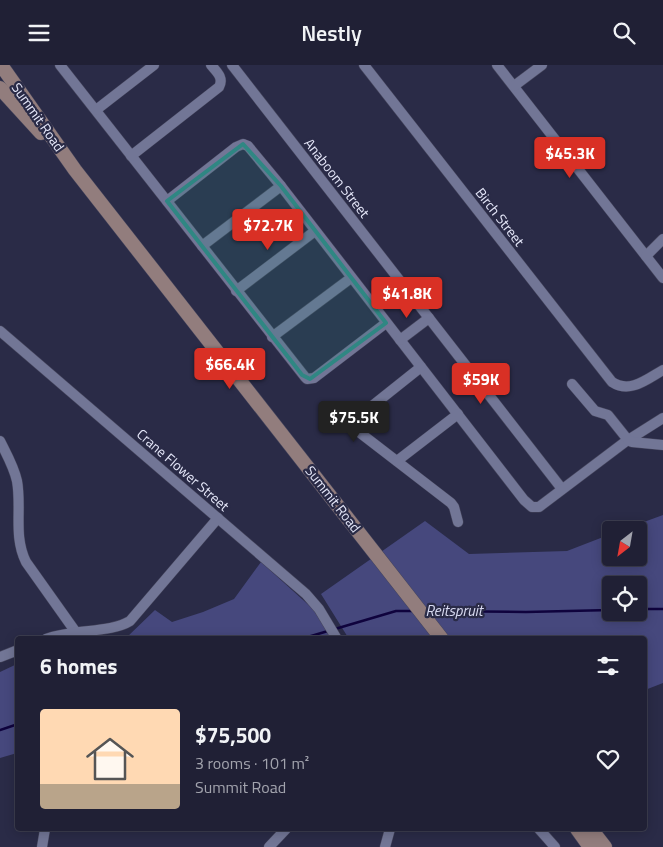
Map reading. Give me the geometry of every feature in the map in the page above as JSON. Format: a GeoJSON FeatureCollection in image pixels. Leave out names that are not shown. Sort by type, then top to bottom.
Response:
{"type":"FeatureCollection","features":[{"type":"Feature","properties":{"kind":"main road","name":"Summit Road"},"geometry":{"type":"LineString","coordinates":[[1,65],[75,170],[440,636]]}},
{"type":"Feature","properties":{"kind":"main road","name":"Summit Road"},"geometry":{"type":"LineString","coordinates":[[0,88],[75,170]]}},
{"type":"Feature","properties":{"kind":"main road"},"geometry":{"type":"LineString","coordinates":[[578,831],[590,847]]}},
{"type":"Feature","properties":{"kind":"main road"},"geometry":{"type":"LineString","coordinates":[[593,831],[605,847]]}},
{"type":"Feature","properties":{"kind":"street"},"geometry":{"type":"LineString","coordinates":[[60,65],[272,337],[307,379],[312,379],[386,323]]}},
{"type":"Feature","properties":{"kind":"street"},"geometry":{"type":"LineString","coordinates":[[96,110],[154,65]]}},
{"type":"Feature","properties":{"kind":"street"},"geometry":{"type":"LineString","coordinates":[[131,156],[219,87],[220,77],[211,65]]}},
{"type":"Feature","properties":{"kind":"street","name":"Anaboom Street"},"geometry":{"type":"LineString","coordinates":[[232,65],[562,489]]}},
{"type":"Feature","properties":{"kind":"street","name":"Birch Street"},"geometry":{"type":"LineString","coordinates":[[364,65],[601,369],[616,385],[625,388],[634,386],[663,370]]}},
{"type":"Feature","properties":{"kind":"street"},"geometry":{"type":"LineString","coordinates":[[497,65],[663,278]]}},
{"type":"Feature","properties":{"kind":"street"},"geometry":{"type":"LineString","coordinates":[[514,86],[542,65]]}},
{"type":"Feature","properties":{"kind":"street"},"geometry":{"type":"LineString","coordinates":[[167,201],[236,147],[243,144],[248,146],[530,506],[539,507],[628,440],[663,417]]}},
{"type":"Feature","properties":{"kind":"street"},"geometry":{"type":"LineString","coordinates":[[202,246],[281,186]]}},
{"type":"Feature","properties":{"kind":"street"},"geometry":{"type":"LineString","coordinates":[[236,291],[315,231]]}},
{"type":"Feature","properties":{"kind":"street"},"geometry":{"type":"LineString","coordinates":[[646,256],[663,239]]}},
{"type":"Feature","properties":{"kind":"street"},"geometry":{"type":"LineString","coordinates":[[272,337],[351,278]]}},
{"type":"Feature","properties":{"kind":"street"},"geometry":{"type":"LineString","coordinates":[[400,340],[429,318]]}},
{"type":"Feature","properties":{"kind":"street","name":"Crane Flower Street"},"geometry":{"type":"LineString","coordinates":[[2,335],[306,594],[319,609],[335,636]]}},
{"type":"Feature","properties":{"kind":"street"},"geometry":{"type":"LineString","coordinates":[[421,367],[357,418],[354,422],[355,429],[451,503],[456,511],[458,522]]}},
{"type":"Feature","properties":{"kind":"street"},"geometry":{"type":"LineString","coordinates":[[572,384],[594,411],[598,414],[607,415],[628,440],[663,445]]}},
{"type":"Feature","properties":{"kind":"street"},"geometry":{"type":"LineString","coordinates":[[397,461],[458,414]]}},
{"type":"Feature","properties":{"kind":"street"},"geometry":{"type":"LineString","coordinates":[[0,441],[17,482],[19,536],[22,554],[75,631]]}},
{"type":"Feature","properties":{"kind":"street"},"geometry":{"type":"LineString","coordinates":[[57,636],[75,631],[116,626],[133,619],[218,518]]}},
{"type":"Feature","properties":{"kind":"street"},"geometry":{"type":"LineString","coordinates":[[0,657],[15,651]]}},
{"type":"Feature","properties":{"kind":"street"},"geometry":{"type":"LineString","coordinates":[[42,847],[45,831]]}},
{"type":"Feature","properties":{"kind":"street"},"geometry":{"type":"LineString","coordinates":[[269,847],[284,831]]}},
{"type":"Feature","properties":{"kind":"street"},"geometry":{"type":"LineString","coordinates":[[385,847],[389,831]]}},
{"type":"Feature","properties":{"kind":"street"},"geometry":{"type":"LineString","coordinates":[[545,838],[555,847]]}},
{"type":"Feature","properties":{"kind":"highlighted area"},"geometry":{"type":"Polygon","coordinates":[[[243,144],[281,186],[386,323],[310,379],[302,375],[167,201],[243,144]]]}},
{"type":"Feature","properties":{"kind":"shaded area","name":"Reitspruit"},"geometry":{"type":"Polygon","coordinates":[[[663,515],[663,683],[647,689],[647,636],[347,636],[321,594],[425,521],[469,554],[567,551],[602,537],[602,566],[648,566],[647,521],[663,515]]]}},
{"type":"Feature","properties":{"kind":"shaded area"},"geometry":{"type":"Polygon","coordinates":[[[261,562],[313,609],[330,636],[128,636],[155,610],[172,622],[234,599],[261,562]]]}},
{"type":"Feature","properties":{"kind":"shaded area"},"geometry":{"type":"Polygon","coordinates":[[[15,665],[15,754],[0,758],[0,672],[15,665]]]}},
{"type":"Feature","properties":{"kind":"waterway","name":"Reitspruit"},"geometry":{"type":"LineString","coordinates":[[647,609],[663,609]]}},
{"type":"Feature","properties":{"kind":"waterway","name":"Reitspruit"},"geometry":{"type":"LineString","coordinates":[[428,611],[602,610]]}},
{"type":"Feature","properties":{"kind":"waterway","name":"Reitspruit"},"geometry":{"type":"LineString","coordinates":[[335,629],[396,611],[415,611]]}},
{"type":"Feature","properties":{"kind":"waterway","name":"Reitspruit"},"geometry":{"type":"LineString","coordinates":[[311,636],[328,631]]}},
{"type":"Feature","properties":{"kind":"waterway","name":"Reitspruit"},"geometry":{"type":"LineString","coordinates":[[0,730],[15,725]]}}]}
